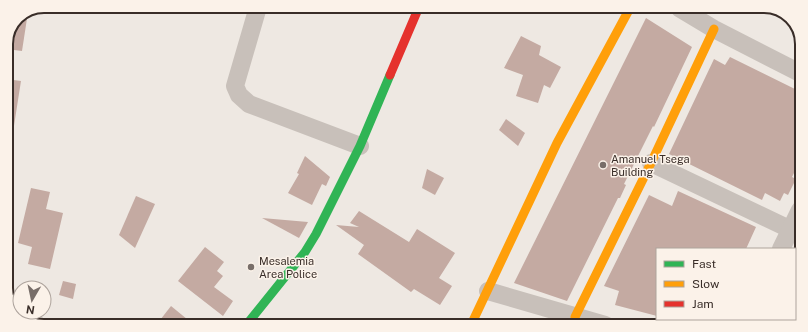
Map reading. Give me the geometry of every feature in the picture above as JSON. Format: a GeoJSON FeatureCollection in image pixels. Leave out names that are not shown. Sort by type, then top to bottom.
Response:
{"type":"FeatureCollection","features":[{"type":"Feature","properties":{"kind":"street"},"geometry":{"type":"LineString","coordinates":[[256,13],[235,86],[239,95],[249,104],[360,146]]}},
{"type":"Feature","properties":{"kind":"street"},"geometry":{"type":"LineString","coordinates":[[251,319],[305,252],[319,227],[360,146],[416,13]]}},
{"type":"Feature","properties":{"kind":"street"},"geometry":{"type":"LineString","coordinates":[[474,319],[557,143],[627,13]]}},
{"type":"Feature","properties":{"kind":"street"},"geometry":{"type":"LineString","coordinates":[[687,13],[714,29],[795,70]]}},
{"type":"Feature","properties":{"kind":"street"},"geometry":{"type":"LineString","coordinates":[[575,317],[651,163],[714,29]]}},
{"type":"Feature","properties":{"kind":"street"},"geometry":{"type":"LineString","coordinates":[[651,163],[795,232],[782,248]]}},
{"type":"Feature","properties":{"kind":"street"},"geometry":{"type":"LineString","coordinates":[[488,291],[582,319]]}},
{"type":"Feature","properties":{"kind":"building"},"geometry":{"type":"Polygon","coordinates":[[[27,18],[22,51],[13,50],[13,42],[16,30],[27,18]]]}},
{"type":"Feature","properties":{"kind":"building","name":"Amanuel Tsega Building"},"geometry":{"type":"Polygon","coordinates":[[[646,18],[692,47],[654,127],[653,126],[624,184],[626,185],[620,198],[618,198],[567,301],[514,283],[646,18]]]}},
{"type":"Feature","properties":{"kind":"building"},"geometry":{"type":"Polygon","coordinates":[[[521,36],[541,46],[539,55],[561,67],[550,88],[544,85],[538,103],[516,96],[523,75],[504,68],[521,36]]]}},
{"type":"Feature","properties":{"kind":"building"},"geometry":{"type":"Polygon","coordinates":[[[730,57],[795,89],[795,171],[792,177],[795,178],[795,181],[788,195],[784,193],[780,201],[765,193],[762,200],[669,154],[714,59],[725,65],[730,57]]]}},
{"type":"Feature","properties":{"kind":"building"},"geometry":{"type":"Polygon","coordinates":[[[13,80],[21,81],[13,132],[13,80]]]}},
{"type":"Feature","properties":{"kind":"building"},"geometry":{"type":"Polygon","coordinates":[[[506,119],[525,133],[518,146],[499,130],[506,119]]]}},
{"type":"Feature","properties":{"kind":"building"},"geometry":{"type":"Polygon","coordinates":[[[305,156],[330,177],[326,186],[322,184],[312,205],[288,193],[299,174],[297,173],[305,156]]]}},
{"type":"Feature","properties":{"kind":"building"},"geometry":{"type":"Polygon","coordinates":[[[427,169],[444,178],[435,195],[422,188],[427,169]]]}},
{"type":"Feature","properties":{"kind":"building"},"geometry":{"type":"Polygon","coordinates":[[[31,188],[50,192],[46,209],[63,213],[50,269],[28,264],[32,247],[18,243],[31,188]]]}},
{"type":"Feature","properties":{"kind":"building"},"geometry":{"type":"Polygon","coordinates":[[[678,191],[756,227],[746,248],[656,248],[656,316],[615,305],[619,291],[604,286],[649,195],[672,206],[678,191]]]}},
{"type":"Feature","properties":{"kind":"building"},"geometry":{"type":"Polygon","coordinates":[[[136,196],[155,204],[135,248],[119,235],[136,196]]]}},
{"type":"Feature","properties":{"kind":"building"},"geometry":{"type":"Polygon","coordinates":[[[359,211],[409,242],[417,229],[455,253],[439,278],[452,286],[440,305],[414,289],[411,292],[358,254],[364,245],[336,225],[359,227],[350,223],[359,211]]]}},
{"type":"Feature","properties":{"kind":"building"},"geometry":{"type":"Polygon","coordinates":[[[262,218],[308,222],[299,238],[262,218]]]}},
{"type":"Feature","properties":{"kind":"building"},"geometry":{"type":"Polygon","coordinates":[[[205,247],[224,262],[217,271],[223,276],[214,287],[233,301],[223,316],[178,281],[205,247]]]}},
{"type":"Feature","properties":{"kind":"building"},"geometry":{"type":"Polygon","coordinates":[[[63,281],[76,284],[73,299],[59,295],[63,281]]]}},
{"type":"Feature","properties":{"kind":"building"},"geometry":{"type":"Polygon","coordinates":[[[171,306],[187,319],[161,319],[171,306]]]}},
{"type":"Feature","properties":{"kind":"traffic: fast"},"geometry":{"type":"LineString","coordinates":[[251,319],[305,252],[316,234],[360,146],[390,75]]}},
{"type":"Feature","properties":{"kind":"traffic: slow"},"geometry":{"type":"LineString","coordinates":[[474,319],[557,143],[627,13]]}},
{"type":"Feature","properties":{"kind":"traffic: slow"},"geometry":{"type":"LineString","coordinates":[[575,317],[651,163],[714,29]]}},
{"type":"Feature","properties":{"kind":"traffic: jam"},"geometry":{"type":"LineString","coordinates":[[390,75],[416,13]]}},
{"type":"Feature","properties":{"kind":"place","name":"Amanuel Tsega Building"},"geometry":{"type":"Point","coordinates":[603,165]}},
{"type":"Feature","properties":{"kind":"place","name":"Mesalemia Area Police"},"geometry":{"type":"Point","coordinates":[251,267]}}]}
